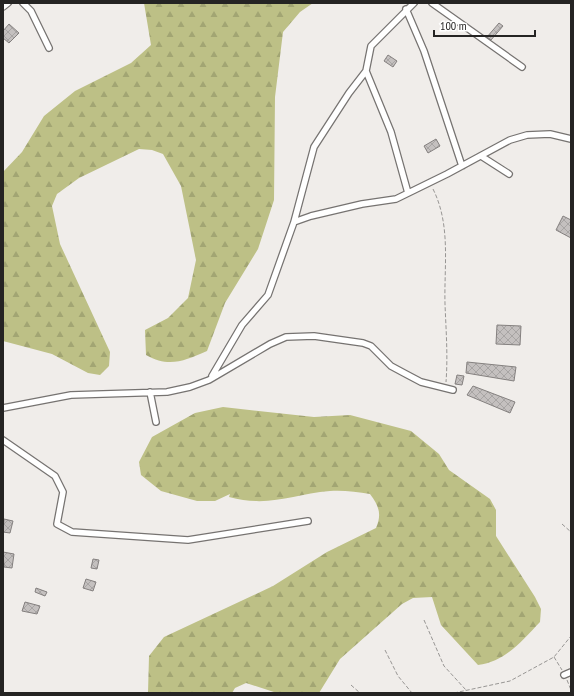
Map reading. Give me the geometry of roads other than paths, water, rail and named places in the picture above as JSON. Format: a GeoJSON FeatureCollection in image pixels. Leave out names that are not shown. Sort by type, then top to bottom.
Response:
{"type":"FeatureCollection","features":[{"type":"Feature","properties":{"kind":"street"},"geometry":{"type":"LineString","coordinates":[[3,7],[8,3]]}},
{"type":"Feature","properties":{"kind":"street"},"geometry":{"type":"LineString","coordinates":[[23,3],[31,11],[49,48]]}},
{"type":"Feature","properties":{"kind":"street"},"geometry":{"type":"LineString","coordinates":[[209,380],[217,369],[242,325],[268,295],[294,222],[314,147],[349,93],[366,71],[371,46],[414,3]]}},
{"type":"Feature","properties":{"kind":"street"},"geometry":{"type":"LineString","coordinates":[[432,3],[522,67]]}},
{"type":"Feature","properties":{"kind":"street"},"geometry":{"type":"LineString","coordinates":[[406,10],[424,51],[462,166]]}},
{"type":"Feature","properties":{"kind":"street"},"geometry":{"type":"LineString","coordinates":[[366,71],[391,132],[408,193]]}},
{"type":"Feature","properties":{"kind":"street"},"geometry":{"type":"LineString","coordinates":[[294,222],[311,216],[362,204],[396,199],[430,183],[510,140],[527,135],[550,134],[571,139]]}},
{"type":"Feature","properties":{"kind":"street"},"geometry":{"type":"LineString","coordinates":[[481,156],[509,174]]}},
{"type":"Feature","properties":{"kind":"street"},"geometry":{"type":"LineString","coordinates":[[3,408],[71,395],[150,392],[190,387],[209,380],[270,344],[286,337],[314,336],[350,340],[371,346],[391,366],[421,382],[453,390]]}},
{"type":"Feature","properties":{"kind":"street"},"geometry":{"type":"LineString","coordinates":[[150,392],[156,422]]}},
{"type":"Feature","properties":{"kind":"street"},"geometry":{"type":"LineString","coordinates":[[3,440],[55,476],[63,492],[57,524],[72,532],[188,540],[308,521]]}},
{"type":"Feature","properties":{"kind":"street"},"geometry":{"type":"LineString","coordinates":[[564,675],[571,672]]}}]}
